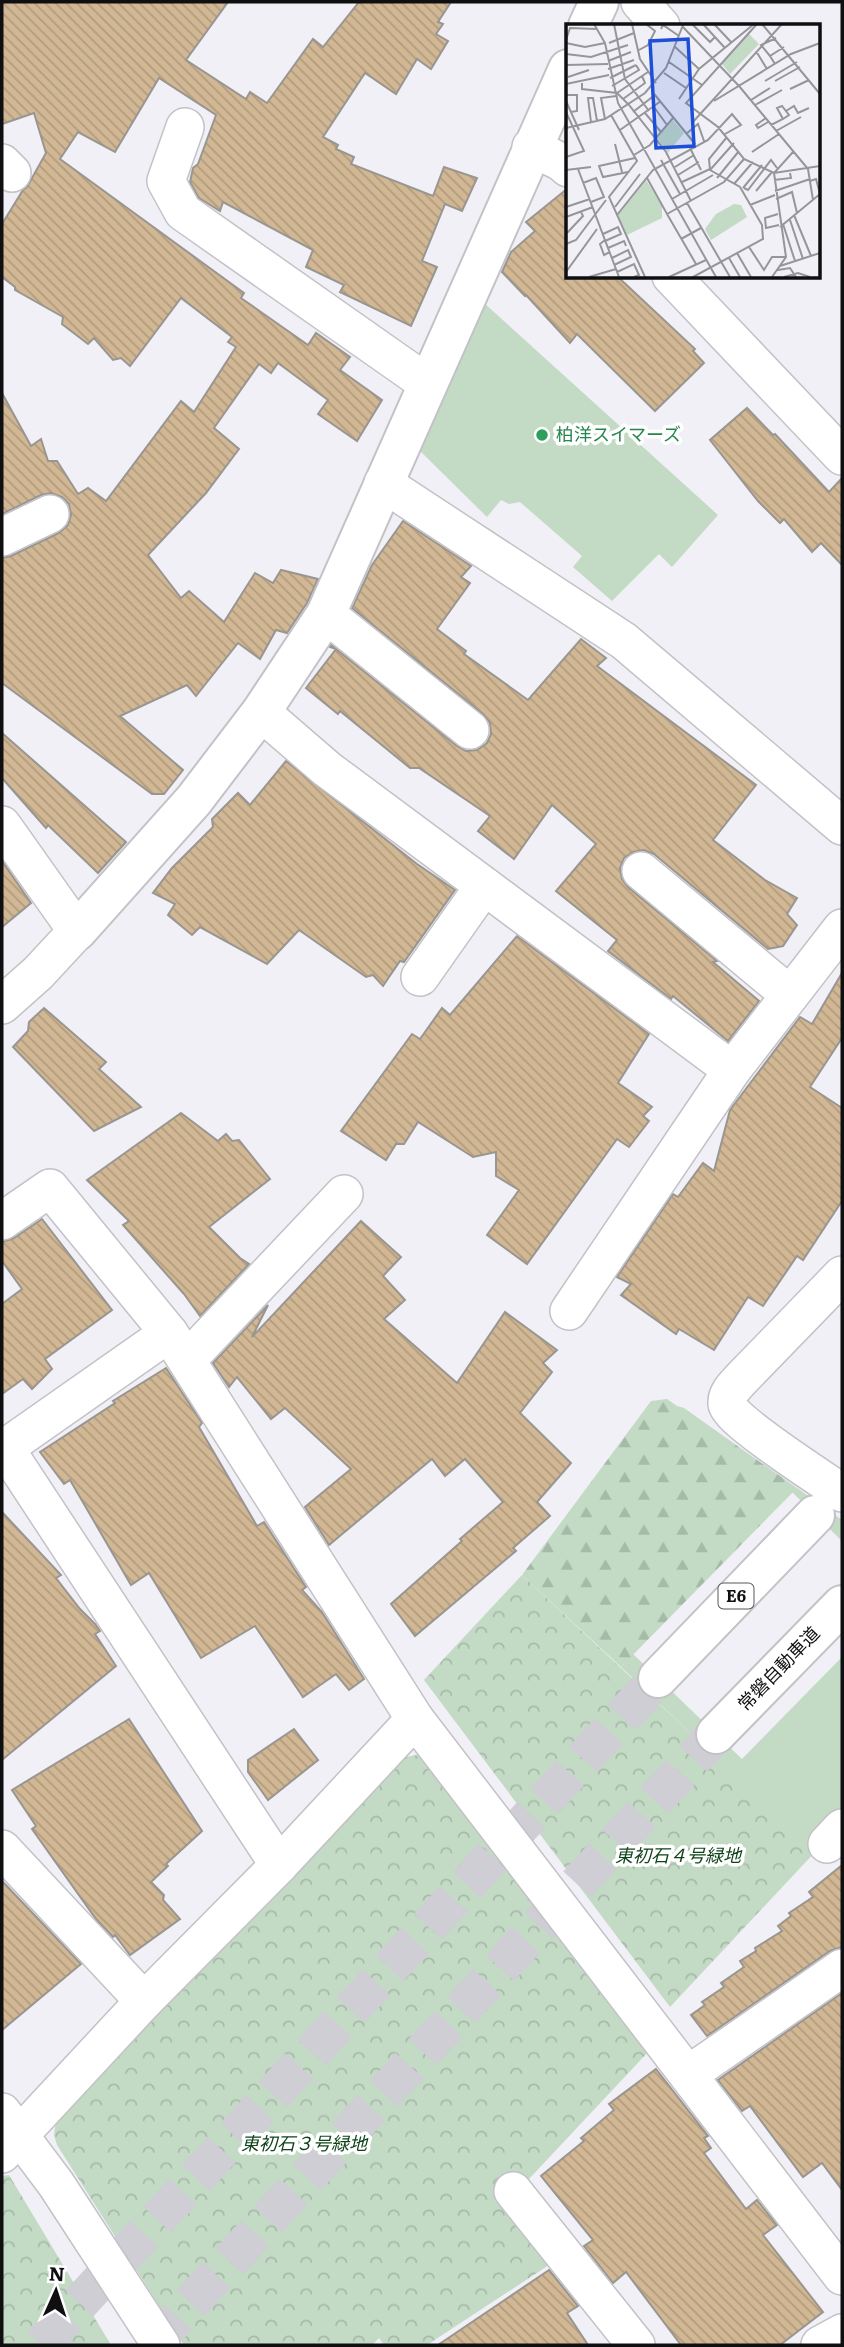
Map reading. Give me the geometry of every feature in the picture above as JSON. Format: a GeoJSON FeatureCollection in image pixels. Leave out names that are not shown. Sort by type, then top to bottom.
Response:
{"type":"FeatureCollection","features":[{"type":"Feature","properties":{"kind":"main road"},"geometry":{"type":"LineString","coordinates":[[589,24],[599,2]]}},
{"type":"Feature","properties":{"kind":"main road"},"geometry":{"type":"LineString","coordinates":[[77,931],[194,800],[261,712],[326,614],[566,73]]}},
{"type":"Feature","properties":{"kind":"main road","name":"E6"},"geometry":{"type":"LineString","coordinates":[[658,1678],[828,1504]]}},
{"type":"Feature","properties":{"kind":"main road","name":"常磐自動車道"},"geometry":{"type":"LineString","coordinates":[[716,1734],[842,1605]]}},
{"type":"Feature","properties":{"kind":"street"},"geometry":{"type":"LineString","coordinates":[[640,2],[659,24]]}},
{"type":"Feature","properties":{"kind":"street"},"geometry":{"type":"LineString","coordinates":[[185,127],[166,181],[183,212],[428,384]]}},
{"type":"Feature","properties":{"kind":"street"},"geometry":{"type":"LineString","coordinates":[[531,147],[566,166]]}},
{"type":"Feature","properties":{"kind":"street"},"geometry":{"type":"LineString","coordinates":[[673,278],[842,456]]}},
{"type":"Feature","properties":{"kind":"street"},"geometry":{"type":"LineString","coordinates":[[383,483],[624,641],[842,826]]}},
{"type":"Feature","properties":{"kind":"street"},"geometry":{"type":"LineString","coordinates":[[2,537],[50,514]]}},
{"type":"Feature","properties":{"kind":"street"},"geometry":{"type":"LineString","coordinates":[[326,614],[470,730]]}},
{"type":"Feature","properties":{"kind":"street"},"geometry":{"type":"LineString","coordinates":[[261,712],[327,769],[732,1070]]}},
{"type":"Feature","properties":{"kind":"street"},"geometry":{"type":"LineString","coordinates":[[2,825],[77,931],[38,973],[2,1005]]}},
{"type":"Feature","properties":{"kind":"street"},"geometry":{"type":"LineString","coordinates":[[641,871],[790,995]]}},
{"type":"Feature","properties":{"kind":"street"},"geometry":{"type":"LineString","coordinates":[[420,977],[484,886]]}},
{"type":"Feature","properties":{"kind":"street"},"geometry":{"type":"LineString","coordinates":[[569,1311],[732,1070],[842,928]]}},
{"type":"Feature","properties":{"kind":"street"},"geometry":{"type":"LineString","coordinates":[[2,1221],[50,1188],[178,1346],[415,1719],[842,2276]]}},
{"type":"Feature","properties":{"kind":"street"},"geometry":{"type":"LineString","coordinates":[[278,1865],[3,1449],[178,1346],[344,1194]]}},
{"type":"Feature","properties":{"kind":"street"},"geometry":{"type":"LineString","coordinates":[[828,1504],[728,1410],[726,1402],[728,1394],[743,1377],[842,1275]]}},
{"type":"Feature","properties":{"kind":"street"},"geometry":{"type":"LineString","coordinates":[[161,2345],[56,2184],[8,2134],[278,1865],[415,1719]]}},
{"type":"Feature","properties":{"kind":"street"},"geometry":{"type":"LineString","coordinates":[[2,1849],[144,2001]]}},
{"type":"Feature","properties":{"kind":"street"},"geometry":{"type":"LineString","coordinates":[[688,2074],[842,1968]]}},
{"type":"Feature","properties":{"kind":"street"},"geometry":{"type":"LineString","coordinates":[[513,2191],[636,2345]]}},
{"type":"Feature","properties":{"kind":"street"},"geometry":{"type":"LineString","coordinates":[[820,2345],[842,2333]]}},
{"type":"Feature","properties":{"kind":"green space"},"geometry":{"type":"Polygon","coordinates":[[[483,302],[718,515],[672,567],[659,554],[612,601],[573,567],[582,556],[520,502],[509,504],[501,500],[487,517],[414,445],[483,302]]]}},
{"type":"Feature","properties":{"kind":"green space"},"geometry":{"type":"Polygon","coordinates":[[[667,1399],[684,1408],[797,1488],[621,1667],[522,1575],[651,1401],[667,1399]]]}},
{"type":"Feature","properties":{"kind":"green space"},"geometry":{"type":"Polygon","coordinates":[[[797,1488],[842,1520],[842,1541],[792,1492],[797,1488]]]}},
{"type":"Feature","properties":{"kind":"green space","name":"東初石４号緑地"},"geometry":{"type":"Polygon","coordinates":[[[522,1575],[816,1851],[670,2007],[424,1680],[522,1575]]]}},
{"type":"Feature","properties":{"kind":"green space"},"geometry":{"type":"Polygon","coordinates":[[[633,1654],[742,1759],[842,1657],[842,1807],[807,1844],[621,1667],[633,1654]]]}},
{"type":"Feature","properties":{"kind":"green space","name":"東初石３号緑地"},"geometry":{"type":"Polygon","coordinates":[[[423,1754],[650,2050],[528,2180],[499,2202],[549,2265],[427,2345],[384,2345],[379,2338],[372,2345],[184,2345],[57,2145],[54,2135],[56,2121],[393,1759],[423,1754]]]}},
{"type":"Feature","properties":{"kind":"green space"},"geometry":{"type":"Polygon","coordinates":[[[9,2175],[111,2345],[2,2345],[2,2176],[9,2175]]]}},
{"type":"Feature","properties":{"kind":"building"},"geometry":{"type":"Polygon","coordinates":[[[2,2],[228,2],[186,60],[246,99],[250,92],[267,103],[313,39],[323,47],[359,2],[451,2],[438,22],[443,24],[436,34],[448,41],[431,69],[417,59],[396,94],[365,73],[323,137],[338,145],[336,149],[354,157],[351,164],[433,196],[444,167],[477,178],[462,211],[445,204],[422,261],[437,267],[411,326],[340,292],[344,285],[306,267],[313,250],[223,202],[220,211],[199,198],[190,182],[193,168],[198,164],[216,115],[159,78],[115,152],[78,132],[60,159],[244,293],[241,298],[308,345],[316,333],[350,357],[340,370],[382,400],[357,441],[318,414],[328,400],[278,363],[271,373],[259,364],[214,428],[239,449],[206,493],[148,555],[181,598],[189,591],[224,622],[255,573],[273,583],[281,570],[318,579],[307,603],[287,633],[276,630],[260,659],[238,643],[196,696],[187,685],[120,716],[183,770],[164,794],[152,794],[2,683],[2,558],[59,533],[68,525],[71,515],[69,504],[62,497],[51,493],[41,495],[2,514],[2,393],[31,446],[41,439],[48,461],[57,461],[78,494],[88,488],[106,501],[181,401],[194,412],[236,347],[228,342],[232,337],[181,298],[130,366],[121,358],[113,360],[94,338],[88,344],[62,324],[63,317],[15,290],[15,287],[2,277],[2,224],[46,153],[34,113],[2,124],[2,2]]]}},
{"type":"Feature","properties":{"kind":"building"},"geometry":{"type":"Polygon","coordinates":[[[566,190],[566,278],[619,278],[695,349],[693,351],[704,363],[655,411],[577,334],[570,343],[502,272],[511,252],[535,231],[526,222],[566,190]]]}},
{"type":"Feature","properties":{"kind":"building"},"geometry":{"type":"Polygon","coordinates":[[[747,408],[829,492],[842,478],[842,565],[821,543],[812,552],[784,519],[780,523],[758,501],[710,440],[747,408]]]}},
{"type":"Feature","properties":{"kind":"building"},"geometry":{"type":"Polygon","coordinates":[[[403,521],[471,566],[461,577],[470,583],[437,629],[466,651],[464,654],[528,700],[581,639],[606,658],[597,666],[756,785],[713,840],[765,880],[797,898],[787,914],[797,925],[783,946],[768,949],[654,854],[644,850],[633,852],[624,858],[620,868],[622,879],[628,887],[717,961],[713,962],[759,1001],[728,1041],[673,996],[671,999],[608,951],[617,940],[556,891],[596,844],[552,805],[514,859],[478,831],[490,816],[419,768],[410,768],[340,711],[338,714],[306,688],[336,649],[457,746],[466,751],[477,750],[487,743],[491,734],[490,723],[483,714],[352,608],[372,565],[403,521]]]}},
{"type":"Feature","properties":{"kind":"building"},"geometry":{"type":"Polygon","coordinates":[[[2,733],[126,842],[98,873],[48,825],[46,828],[2,778],[2,733]]]}},
{"type":"Feature","properties":{"kind":"building"},"geometry":{"type":"Polygon","coordinates":[[[286,761],[417,864],[455,890],[404,962],[400,961],[383,986],[373,975],[366,977],[299,930],[267,964],[200,927],[192,935],[168,915],[175,904],[153,893],[172,868],[213,827],[212,819],[238,793],[250,805],[286,761]]]}},
{"type":"Feature","properties":{"kind":"building"},"geometry":{"type":"Polygon","coordinates":[[[2,861],[31,903],[2,927],[2,861]]]}},
{"type":"Feature","properties":{"kind":"building"},"geometry":{"type":"Polygon","coordinates":[[[517,936],[649,1034],[618,1083],[652,1107],[643,1116],[649,1121],[629,1147],[617,1139],[527,1264],[487,1235],[519,1190],[496,1176],[496,1152],[473,1157],[418,1122],[404,1144],[396,1144],[386,1160],[341,1131],[412,1034],[420,1039],[442,1008],[450,1015],[517,936]]]}},
{"type":"Feature","properties":{"kind":"building"},"geometry":{"type":"Polygon","coordinates":[[[842,973],[842,1038],[810,1087],[842,1108],[842,1201],[803,1260],[797,1256],[763,1306],[748,1297],[714,1350],[679,1329],[676,1334],[621,1295],[631,1284],[617,1277],[673,1194],[678,1197],[703,1163],[714,1171],[730,1110],[800,1017],[812,1024],[842,973]]]}},
{"type":"Feature","properties":{"kind":"building"},"geometry":{"type":"Polygon","coordinates":[[[44,1008],[106,1062],[99,1069],[141,1107],[94,1131],[13,1047],[28,1031],[29,1022],[44,1008]]]}},
{"type":"Feature","properties":{"kind":"building"},"geometry":{"type":"Polygon","coordinates":[[[181,1113],[218,1141],[226,1134],[232,1141],[239,1140],[270,1179],[209,1227],[249,1264],[200,1316],[123,1225],[129,1221],[87,1180],[181,1113]]]}},
{"type":"Feature","properties":{"kind":"building"},"geometry":{"type":"Polygon","coordinates":[[[42,1219],[112,1310],[45,1359],[52,1369],[32,1389],[23,1379],[2,1394],[2,1304],[22,1289],[2,1261],[2,1242],[14,1238],[42,1219]]]}},
{"type":"Feature","properties":{"kind":"building"},"geometry":{"type":"Polygon","coordinates":[[[361,1221],[401,1257],[383,1276],[405,1300],[384,1319],[457,1383],[505,1312],[557,1350],[543,1363],[552,1372],[520,1413],[571,1463],[537,1502],[550,1516],[513,1548],[516,1551],[415,1636],[391,1604],[503,1502],[465,1459],[445,1476],[432,1459],[329,1545],[305,1507],[351,1469],[285,1408],[271,1419],[237,1377],[229,1387],[213,1363],[268,1305],[252,1337],[361,1221]]]}},
{"type":"Feature","properties":{"kind":"building"},"geometry":{"type":"Polygon","coordinates":[[[166,1368],[202,1423],[199,1427],[257,1526],[264,1522],[306,1587],[302,1590],[322,1612],[364,1679],[349,1690],[336,1674],[303,1697],[255,1626],[201,1658],[149,1573],[131,1585],[70,1480],[64,1484],[40,1452],[166,1368]]]}},
{"type":"Feature","properties":{"kind":"building"},"geometry":{"type":"Polygon","coordinates":[[[2,1512],[61,1575],[56,1578],[100,1631],[95,1634],[116,1666],[2,1760],[2,1512]]]}},
{"type":"Feature","properties":{"kind":"building"},"geometry":{"type":"Polygon","coordinates":[[[129,1719],[202,1831],[166,1864],[168,1866],[151,1882],[164,1895],[163,1900],[180,1919],[130,1955],[115,1935],[113,1937],[96,1919],[32,1829],[36,1826],[12,1790],[129,1719]]]}},
{"type":"Feature","properties":{"kind":"building"},"geometry":{"type":"Polygon","coordinates":[[[294,1729],[318,1760],[268,1800],[248,1772],[248,1760],[294,1729]]]}},
{"type":"Feature","properties":{"kind":"building"},"geometry":{"type":"Polygon","coordinates":[[[842,1865],[842,1947],[830,1951],[707,2036],[691,2015],[705,2005],[702,2002],[724,1987],[721,1983],[744,1967],[740,1961],[782,1931],[778,1926],[791,1916],[789,1913],[813,1897],[809,1892],[842,1865]]]}},
{"type":"Feature","properties":{"kind":"building"},"geometry":{"type":"Polygon","coordinates":[[[2,1881],[81,1964],[2,2030],[2,1881]]]}},
{"type":"Feature","properties":{"kind":"building"},"geometry":{"type":"Polygon","coordinates":[[[842,1993],[842,2190],[822,2163],[803,2177],[750,2106],[742,2111],[718,2080],[842,1993]]]}},
{"type":"Feature","properties":{"kind":"building"},"geometry":{"type":"Polygon","coordinates":[[[656,2069],[708,2136],[704,2138],[711,2148],[704,2153],[746,2209],[757,2200],[777,2225],[763,2235],[823,2312],[780,2345],[681,2345],[626,2272],[613,2283],[584,2246],[593,2240],[541,2176],[584,2141],[581,2138],[614,2110],[609,2104],[656,2069]]]}},
{"type":"Feature","properties":{"kind":"building"},"geometry":{"type":"Polygon","coordinates":[[[549,2270],[578,2306],[567,2313],[588,2345],[438,2345],[549,2270]]]}},
{"type":"Feature","properties":{"kind":"tunnel"},"geometry":{"type":"LineString","coordinates":[[41,2345],[658,1678]]}},
{"type":"Feature","properties":{"kind":"tunnel"},"geometry":{"type":"LineString","coordinates":[[152,2345],[716,1734]]}},
{"type":"Feature","properties":{"kind":"place","name":"柏洋スイマーズ"},"geometry":{"type":"Point","coordinates":[542,435]}}]}
